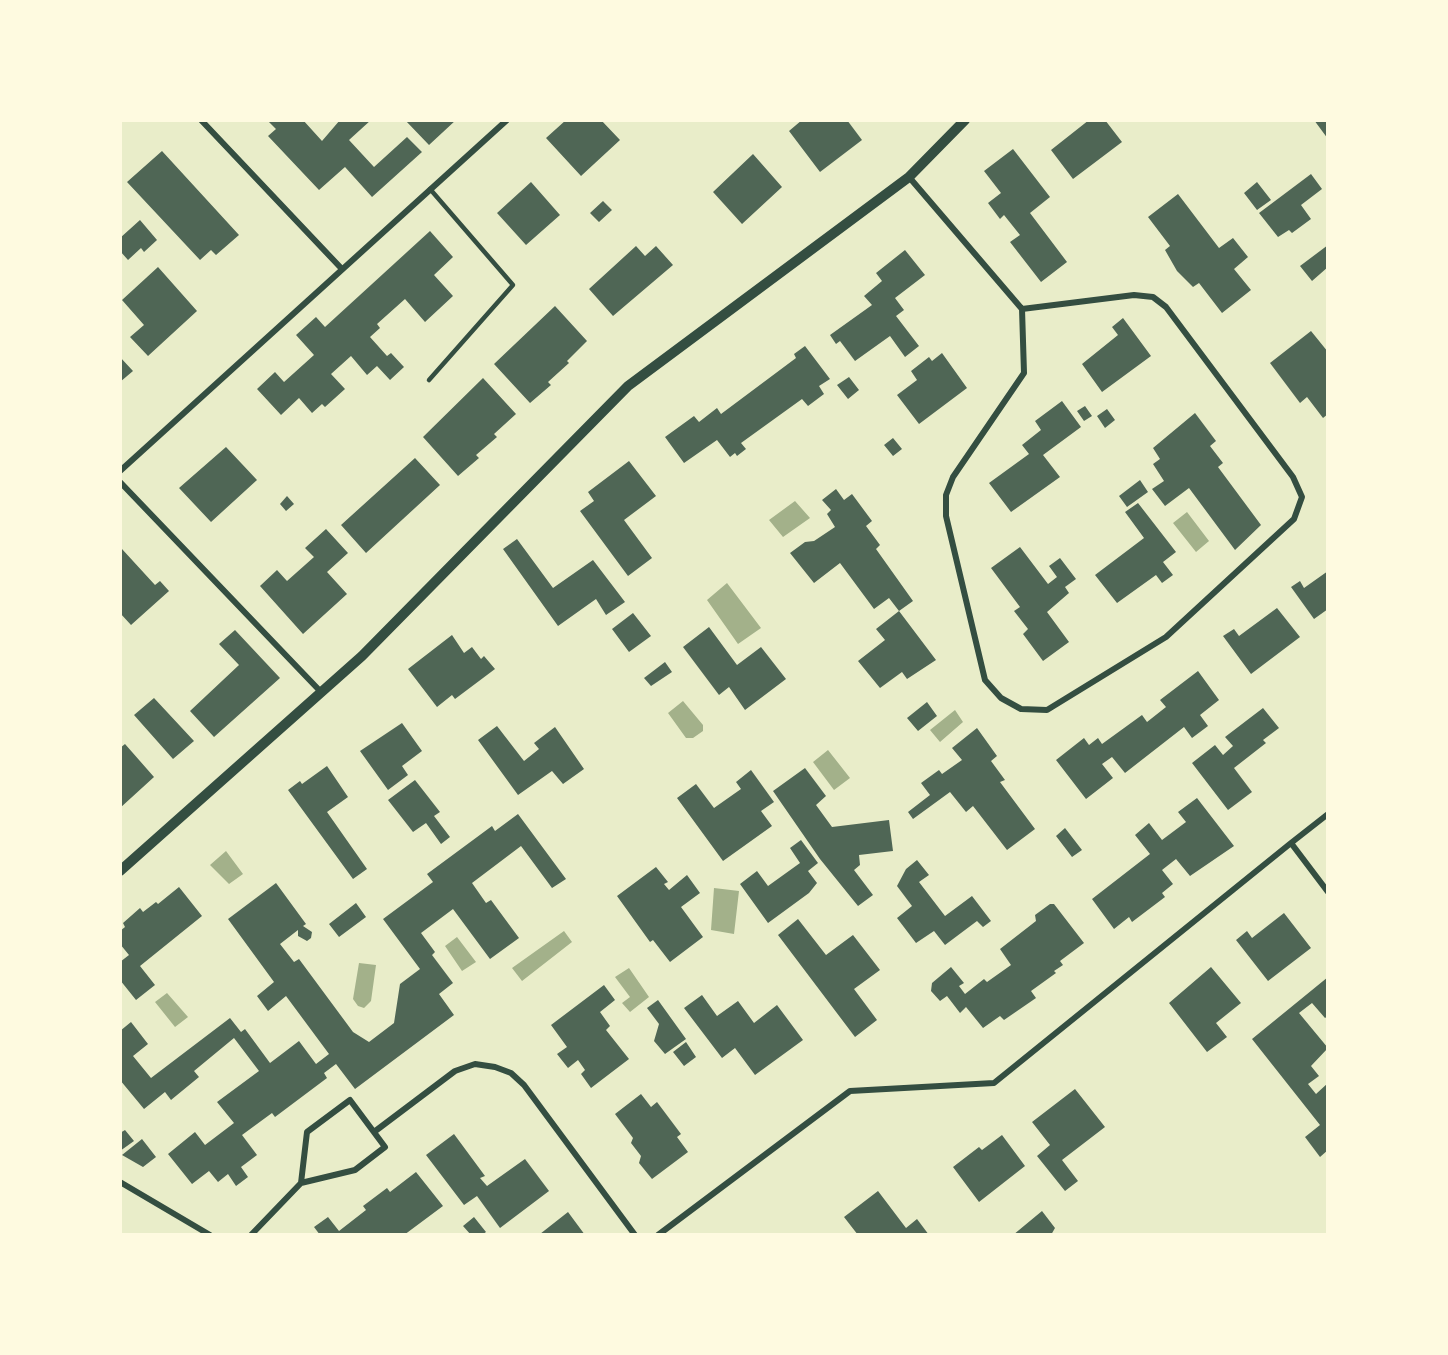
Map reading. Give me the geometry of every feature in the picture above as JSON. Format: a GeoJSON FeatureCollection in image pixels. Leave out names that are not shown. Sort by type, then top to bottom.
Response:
{"type":"FeatureCollection","features":[{"type":"Feature","properties":{"kind":"street"},"geometry":{"type":"LineString","coordinates":[[201,120],[341,268]]}},
{"type":"Feature","properties":{"kind":"street"},"geometry":{"type":"LineString","coordinates":[[120,471],[341,268],[507,120]]}},
{"type":"Feature","properties":{"kind":"street"},"geometry":{"type":"LineString","coordinates":[[120,871],[362,656],[628,386],[909,177],[965,120]]}},
{"type":"Feature","properties":{"kind":"street"},"geometry":{"type":"LineString","coordinates":[[909,177],[1022,309],[1024,373],[953,477],[946,495],[946,516],[985,680],[1001,698],[1021,709],[1047,710],[1166,637],[1294,519],[1302,497],[1293,477],[1166,308],[1152,297],[1134,296],[1022,309]]}},
{"type":"Feature","properties":{"kind":"street"},"geometry":{"type":"LineString","coordinates":[[120,482],[321,692]]}},
{"type":"Feature","properties":{"kind":"street"},"geometry":{"type":"LineString","coordinates":[[658,1235],[849,1091],[994,1083],[1328,814]]}},
{"type":"Feature","properties":{"kind":"street"},"geometry":{"type":"LineString","coordinates":[[1291,843],[1328,892]]}},
{"type":"Feature","properties":{"kind":"street"},"geometry":{"type":"LineString","coordinates":[[374,1132],[454,1071],[475,1064],[495,1066],[511,1073],[524,1085],[635,1235]]}},
{"type":"Feature","properties":{"kind":"street"},"geometry":{"type":"LineString","coordinates":[[251,1235],[301,1183],[355,1170],[385,1147],[350,1100],[307,1132],[301,1183]]}},
{"type":"Feature","properties":{"kind":"street"},"geometry":{"type":"LineString","coordinates":[[120,1182],[210,1235]]}},
{"type":"Feature","properties":{"kind":"lane"},"geometry":{"type":"LineString","coordinates":[[429,380],[513,285],[430,189]]}},
{"type":"Feature","properties":{"kind":"shaded area"},"geometry":{"type":"Polygon","coordinates":[[[795,501],[810,518],[783,537],[769,520],[795,501]]]}},
{"type":"Feature","properties":{"kind":"shaded area"},"geometry":{"type":"Polygon","coordinates":[[[1187,512],[1209,541],[1196,552],[1173,523],[1187,512]]]}},
{"type":"Feature","properties":{"kind":"shaded area"},"geometry":{"type":"Polygon","coordinates":[[[727,583],[761,628],[738,644],[707,600],[727,583]]]}},
{"type":"Feature","properties":{"kind":"shaded area"},"geometry":{"type":"Polygon","coordinates":[[[683,701],[703,725],[703,731],[693,738],[686,738],[668,713],[683,701]]]}},
{"type":"Feature","properties":{"kind":"shaded area"},"geometry":{"type":"Polygon","coordinates":[[[955,710],[963,722],[940,742],[930,730],[955,710]]]}},
{"type":"Feature","properties":{"kind":"shaded area"},"geometry":{"type":"Polygon","coordinates":[[[828,750],[850,778],[834,790],[813,762],[828,750]]]}},
{"type":"Feature","properties":{"kind":"shaded area"},"geometry":{"type":"Polygon","coordinates":[[[226,851],[243,874],[229,884],[210,865],[226,851]]]}},
{"type":"Feature","properties":{"kind":"shaded area"},"geometry":{"type":"Polygon","coordinates":[[[714,888],[739,891],[734,934],[711,930],[714,888]]]}},
{"type":"Feature","properties":{"kind":"shaded area"},"geometry":{"type":"Polygon","coordinates":[[[564,931],[572,942],[522,981],[512,968],[564,931]]]}},
{"type":"Feature","properties":{"kind":"shaded area"},"geometry":{"type":"Polygon","coordinates":[[[457,937],[476,962],[462,971],[445,946],[457,937]]]}},
{"type":"Feature","properties":{"kind":"shaded area"},"geometry":{"type":"Polygon","coordinates":[[[359,963],[376,965],[371,1001],[364,1008],[358,1006],[353,999],[359,963]]]}},
{"type":"Feature","properties":{"kind":"shaded area"},"geometry":{"type":"Polygon","coordinates":[[[629,968],[649,997],[630,1012],[622,1003],[630,997],[615,977],[629,968]]]}},
{"type":"Feature","properties":{"kind":"shaded area"},"geometry":{"type":"Polygon","coordinates":[[[167,993],[188,1017],[175,1027],[155,1002],[167,993]]]}},
{"type":"Feature","properties":{"kind":"building"},"geometry":{"type":"Polygon","coordinates":[[[267,120],[303,120],[322,141],[340,120],[371,120],[349,140],[374,167],[407,137],[422,152],[372,197],[345,167],[319,190],[268,136],[276,129],[267,120]]]}},
{"type":"Feature","properties":{"kind":"building"},"geometry":{"type":"Polygon","coordinates":[[[405,120],[456,120],[429,145],[405,120]]]}},
{"type":"Feature","properties":{"kind":"building"},"geometry":{"type":"Polygon","coordinates":[[[566,120],[601,120],[620,140],[581,176],[546,138],[566,120]]]}},
{"type":"Feature","properties":{"kind":"building"},"geometry":{"type":"Polygon","coordinates":[[[802,120],[847,120],[862,140],[820,172],[789,131],[802,120]]]}},
{"type":"Feature","properties":{"kind":"building"},"geometry":{"type":"Polygon","coordinates":[[[1089,120],[1105,120],[1122,142],[1073,179],[1051,150],[1089,120]]]}},
{"type":"Feature","properties":{"kind":"building"},"geometry":{"type":"Polygon","coordinates":[[[1314,120],[1328,120],[1328,139],[1314,120]]]}},
{"type":"Feature","properties":{"kind":"building"},"geometry":{"type":"Polygon","coordinates":[[[1013,149],[1050,197],[1030,213],[1067,262],[1041,282],[1010,242],[1020,235],[1004,215],[1000,219],[988,203],[1001,193],[984,171],[1013,149]]]}},
{"type":"Feature","properties":{"kind":"building"},"geometry":{"type":"Polygon","coordinates":[[[162,151],[239,235],[216,255],[211,250],[200,260],[127,182],[162,151]]]}},
{"type":"Feature","properties":{"kind":"building"},"geometry":{"type":"Polygon","coordinates":[[[753,154],[782,187],[742,224],[713,192],[753,154]]]}},
{"type":"Feature","properties":{"kind":"building"},"geometry":{"type":"Polygon","coordinates":[[[1311,174],[1322,189],[1301,205],[1311,219],[1292,233],[1289,230],[1278,237],[1259,213],[1311,174]]]}},
{"type":"Feature","properties":{"kind":"building"},"geometry":{"type":"Polygon","coordinates":[[[531,182],[560,215],[526,245],[497,213],[531,182]]]}},
{"type":"Feature","properties":{"kind":"building"},"geometry":{"type":"Polygon","coordinates":[[[1257,182],[1271,200],[1257,210],[1244,193],[1257,182]]]}},
{"type":"Feature","properties":{"kind":"building"},"geometry":{"type":"Polygon","coordinates":[[[1178,194],[1219,248],[1233,238],[1248,257],[1234,269],[1251,290],[1222,313],[1199,283],[1193,287],[1177,271],[1165,250],[1170,246],[1148,217],[1178,194]]]}},
{"type":"Feature","properties":{"kind":"building"},"geometry":{"type":"Polygon","coordinates":[[[603,201],[612,210],[599,222],[590,213],[603,201]]]}},
{"type":"Feature","properties":{"kind":"building"},"geometry":{"type":"Polygon","coordinates":[[[140,220],[157,240],[144,252],[141,248],[128,260],[120,251],[120,238],[140,220]]]}},
{"type":"Feature","properties":{"kind":"building"},"geometry":{"type":"Polygon","coordinates":[[[430,231],[453,257],[434,275],[453,296],[425,322],[405,299],[377,324],[380,328],[370,337],[387,356],[391,353],[404,367],[390,380],[377,366],[367,375],[351,356],[331,374],[345,389],[325,407],[322,404],[312,413],[299,398],[281,415],[257,389],[275,372],[284,382],[314,355],[296,335],[316,317],[325,327],[430,231]]]}},
{"type":"Feature","properties":{"kind":"building"},"geometry":{"type":"Polygon","coordinates":[[[1328,245],[1328,267],[1312,281],[1300,266],[1328,245]]]}},
{"type":"Feature","properties":{"kind":"building"},"geometry":{"type":"Polygon","coordinates":[[[636,246],[645,256],[656,246],[673,265],[613,316],[589,289],[636,246]]]}},
{"type":"Feature","properties":{"kind":"building"},"geometry":{"type":"Polygon","coordinates":[[[905,250],[925,275],[895,298],[904,310],[896,316],[919,346],[905,357],[890,336],[855,361],[840,341],[836,344],[830,335],[872,305],[864,296],[882,281],[876,273],[905,250]]]}},
{"type":"Feature","properties":{"kind":"building"},"geometry":{"type":"Polygon","coordinates":[[[158,267],[197,311],[148,356],[130,337],[144,325],[122,300],[158,267]]]}},
{"type":"Feature","properties":{"kind":"building"},"geometry":{"type":"Polygon","coordinates":[[[555,306],[587,341],[567,361],[569,363],[548,382],[551,385],[530,403],[494,364],[555,306]]]}},
{"type":"Feature","properties":{"kind":"building"},"geometry":{"type":"Polygon","coordinates":[[[1123,318],[1151,356],[1102,392],[1082,364],[1118,335],[1112,327],[1123,318]]]}},
{"type":"Feature","properties":{"kind":"building"},"geometry":{"type":"Polygon","coordinates":[[[1311,331],[1328,352],[1328,414],[1323,418],[1307,397],[1300,403],[1270,363],[1311,331]]]}},
{"type":"Feature","properties":{"kind":"building"},"geometry":{"type":"Polygon","coordinates":[[[805,346],[830,379],[819,386],[824,394],[808,406],[802,399],[741,443],[746,449],[737,456],[735,453],[730,457],[717,440],[684,463],[665,437],[694,416],[699,422],[717,408],[721,414],[796,358],[794,354],[805,346]]]}},
{"type":"Feature","properties":{"kind":"building"},"geometry":{"type":"Polygon","coordinates":[[[942,353],[967,388],[919,424],[897,395],[917,380],[911,371],[929,357],[932,361],[942,353]]]}},
{"type":"Feature","properties":{"kind":"building"},"geometry":{"type":"Polygon","coordinates":[[[120,357],[133,371],[120,382],[120,357]]]}},
{"type":"Feature","properties":{"kind":"building"},"geometry":{"type":"Polygon","coordinates":[[[849,377],[859,390],[848,399],[837,385],[849,377]]]}},
{"type":"Feature","properties":{"kind":"building"},"geometry":{"type":"Polygon","coordinates":[[[483,378],[516,414],[494,434],[497,437],[476,455],[479,458],[458,476],[423,437],[483,378]]]}},
{"type":"Feature","properties":{"kind":"building"},"geometry":{"type":"Polygon","coordinates":[[[1062,401],[1081,427],[1043,455],[1060,477],[1011,512],[989,483],[1029,454],[1022,445],[1041,430],[1035,421],[1062,401]]]}},
{"type":"Feature","properties":{"kind":"building"},"geometry":{"type":"Polygon","coordinates":[[[1085,406],[1092,416],[1084,421],[1077,411],[1085,406]]]}},
{"type":"Feature","properties":{"kind":"building"},"geometry":{"type":"Polygon","coordinates":[[[1107,409],[1115,420],[1105,428],[1097,416],[1107,409]]]}},
{"type":"Feature","properties":{"kind":"building"},"geometry":{"type":"Polygon","coordinates":[[[1195,413],[1216,441],[1210,446],[1223,463],[1218,467],[1261,525],[1235,550],[1189,488],[1165,506],[1152,489],[1164,481],[1153,464],[1160,459],[1153,448],[1195,413]]]}},
{"type":"Feature","properties":{"kind":"building"},"geometry":{"type":"Polygon","coordinates":[[[893,438],[902,449],[893,456],[884,445],[893,438]]]}},
{"type":"Feature","properties":{"kind":"building"},"geometry":{"type":"Polygon","coordinates":[[[226,447],[257,480],[211,522],[179,488],[226,447]]]}},
{"type":"Feature","properties":{"kind":"building"},"geometry":{"type":"Polygon","coordinates":[[[415,458],[440,485],[366,553],[341,525],[415,458]]]}},
{"type":"Feature","properties":{"kind":"building"},"geometry":{"type":"Polygon","coordinates":[[[629,461],[656,496],[624,520],[652,558],[628,576],[580,511],[594,501],[588,492],[629,461]]]}},
{"type":"Feature","properties":{"kind":"building"},"geometry":{"type":"Polygon","coordinates":[[[1140,480],[1148,492],[1127,507],[1119,496],[1140,480]]]}},
{"type":"Feature","properties":{"kind":"building"},"geometry":{"type":"Polygon","coordinates":[[[836,489],[844,500],[852,494],[872,521],[866,526],[880,545],[876,549],[913,601],[899,611],[889,598],[874,609],[840,563],[814,583],[790,553],[805,542],[814,541],[835,527],[827,514],[831,510],[822,500],[836,489]]]}},
{"type":"Feature","properties":{"kind":"building"},"geometry":{"type":"Polygon","coordinates":[[[287,496],[294,504],[286,511],[280,504],[287,496]]]}},
{"type":"Feature","properties":{"kind":"building"},"geometry":{"type":"Polygon","coordinates":[[[1138,503],[1176,552],[1163,562],[1173,575],[1162,583],[1156,575],[1117,603],[1095,575],[1144,538],[1125,512],[1138,503]]]}},
{"type":"Feature","properties":{"kind":"building"},"geometry":{"type":"Polygon","coordinates":[[[326,529],[348,553],[327,572],[347,594],[303,634],[260,586],[277,570],[287,581],[314,557],[305,548],[326,529]]]}},
{"type":"Feature","properties":{"kind":"building"},"geometry":{"type":"Polygon","coordinates":[[[517,539],[553,588],[593,560],[625,602],[606,615],[596,599],[558,626],[503,549],[517,539]]]}},
{"type":"Feature","properties":{"kind":"building"},"geometry":{"type":"Polygon","coordinates":[[[1020,547],[1048,584],[1057,577],[1049,566],[1060,558],[1076,579],[1065,587],[1069,593],[1047,612],[1069,642],[1043,661],[1023,634],[1028,629],[1014,611],[1020,607],[991,568],[1020,547]]]}},
{"type":"Feature","properties":{"kind":"building"},"geometry":{"type":"Polygon","coordinates":[[[122,549],[155,585],[160,581],[169,591],[131,625],[120,613],[122,549]]]}},
{"type":"Feature","properties":{"kind":"building"},"geometry":{"type":"Polygon","coordinates":[[[1328,571],[1328,609],[1314,619],[1291,587],[1300,581],[1304,588],[1328,571]]]}},
{"type":"Feature","properties":{"kind":"building"},"geometry":{"type":"Polygon","coordinates":[[[1277,608],[1300,637],[1251,674],[1223,636],[1234,629],[1239,636],[1277,608]]]}},
{"type":"Feature","properties":{"kind":"building"},"geometry":{"type":"Polygon","coordinates":[[[899,611],[936,660],[907,679],[902,672],[880,688],[858,661],[885,640],[876,629],[899,611]]]}},
{"type":"Feature","properties":{"kind":"building"},"geometry":{"type":"Polygon","coordinates":[[[633,613],[651,636],[629,652],[612,629],[633,613]]]}},
{"type":"Feature","properties":{"kind":"building"},"geometry":{"type":"Polygon","coordinates":[[[709,627],[737,665],[761,647],[786,679],[745,710],[729,687],[719,695],[683,647],[709,627]]]}},
{"type":"Feature","properties":{"kind":"building"},"geometry":{"type":"Polygon","coordinates":[[[235,630],[280,678],[214,737],[190,711],[239,665],[219,644],[235,630]]]}},
{"type":"Feature","properties":{"kind":"building"},"geometry":{"type":"Polygon","coordinates":[[[452,635],[464,653],[472,647],[481,659],[484,656],[495,669],[455,699],[452,695],[437,707],[408,669],[452,635]]]}},
{"type":"Feature","properties":{"kind":"building"},"geometry":{"type":"Polygon","coordinates":[[[665,662],[672,672],[651,686],[644,678],[665,662]]]}},
{"type":"Feature","properties":{"kind":"building"},"geometry":{"type":"Polygon","coordinates":[[[1198,671],[1219,700],[1200,715],[1208,726],[1192,738],[1184,727],[1125,773],[1112,757],[1102,764],[1113,778],[1086,799],[1056,760],[1084,738],[1089,745],[1098,738],[1102,744],[1142,715],[1147,722],[1166,707],[1160,700],[1198,671]]]}},
{"type":"Feature","properties":{"kind":"building"},"geometry":{"type":"Polygon","coordinates":[[[154,698],[194,741],[173,759],[134,715],[154,698]]]}},
{"type":"Feature","properties":{"kind":"building"},"geometry":{"type":"Polygon","coordinates":[[[927,702],[937,716],[918,731],[907,718],[927,702]]]}},
{"type":"Feature","properties":{"kind":"building"},"geometry":{"type":"Polygon","coordinates":[[[1263,708],[1279,728],[1263,740],[1266,743],[1234,768],[1252,792],[1228,810],[1192,763],[1215,745],[1223,755],[1233,746],[1225,737],[1263,708]]]}},
{"type":"Feature","properties":{"kind":"building"},"geometry":{"type":"Polygon","coordinates":[[[402,723],[422,751],[402,766],[408,775],[388,790],[360,751],[402,723]]]}},
{"type":"Feature","properties":{"kind":"building"},"geometry":{"type":"Polygon","coordinates":[[[497,726],[524,761],[539,749],[534,743],[555,727],[584,769],[563,784],[552,771],[518,795],[478,740],[497,726]]]}},
{"type":"Feature","properties":{"kind":"building"},"geometry":{"type":"Polygon","coordinates":[[[977,728],[997,756],[991,761],[1005,780],[1000,782],[1035,829],[1007,850],[973,806],[966,812],[950,792],[913,819],[908,812],[930,795],[921,783],[939,770],[942,774],[962,760],[952,748],[977,728]]]}},
{"type":"Feature","properties":{"kind":"building"},"geometry":{"type":"Polygon","coordinates":[[[125,744],[154,777],[120,808],[120,748],[125,744]]]}},
{"type":"Feature","properties":{"kind":"building"},"geometry":{"type":"Polygon","coordinates":[[[327,766],[348,797],[327,812],[367,869],[353,879],[288,790],[300,781],[302,784],[327,766]]]}},
{"type":"Feature","properties":{"kind":"building"},"geometry":{"type":"Polygon","coordinates":[[[805,768],[826,796],[816,805],[832,827],[889,820],[893,851],[859,855],[860,865],[854,870],[873,895],[858,906],[820,859],[773,791],[805,768]]]}},
{"type":"Feature","properties":{"kind":"building"},"geometry":{"type":"Polygon","coordinates":[[[751,770],[774,802],[761,811],[772,826],[723,861],[677,798],[696,784],[714,808],[741,789],[736,782],[751,770]]]}},
{"type":"Feature","properties":{"kind":"building"},"geometry":{"type":"Polygon","coordinates":[[[415,780],[440,812],[434,816],[450,837],[441,844],[426,823],[413,832],[388,800],[415,780]]]}},
{"type":"Feature","properties":{"kind":"building"},"geometry":{"type":"Polygon","coordinates":[[[1197,798],[1234,846],[1190,876],[1176,859],[1162,870],[1173,884],[1162,893],[1165,897],[1132,922],[1129,917],[1114,929],[1092,899],[1150,854],[1135,835],[1149,823],[1162,840],[1186,822],[1178,812],[1197,798]]]}},
{"type":"Feature","properties":{"kind":"building"},"geometry":{"type":"Polygon","coordinates":[[[518,814],[566,879],[552,888],[521,846],[472,883],[486,903],[491,900],[519,938],[490,959],[453,909],[421,933],[435,952],[432,955],[453,983],[439,994],[454,1015],[355,1089],[336,1064],[324,1073],[327,1078],[275,1117],[272,1113],[242,1135],[257,1155],[241,1167],[248,1177],[236,1186],[228,1174],[218,1182],[209,1171],[192,1184],[168,1154],[195,1132],[205,1145],[234,1123],[217,1102],[259,1071],[234,1038],[194,1071],[199,1077],[171,1100],[165,1092],[144,1109],[120,1080],[120,1031],[131,1022],[148,1044],[133,1056],[151,1078],[230,1018],[241,1032],[245,1029],[270,1063],[299,1041],[316,1064],[329,1054],[286,996],[268,1011],[257,996],[274,982],[228,919],[276,883],[306,924],[303,926],[312,932],[311,938],[307,941],[298,936],[298,930],[280,944],[294,962],[299,959],[353,1032],[369,1042],[394,1023],[400,984],[420,969],[383,919],[433,882],[427,874],[492,826],[495,831],[518,814]]]}},
{"type":"Feature","properties":{"kind":"building"},"geometry":{"type":"Polygon","coordinates":[[[1065,828],[1082,850],[1072,857],[1056,836],[1065,828]]]}},
{"type":"Feature","properties":{"kind":"building"},"geometry":{"type":"Polygon","coordinates":[[[801,840],[818,863],[808,871],[817,883],[809,893],[768,923],[740,884],[757,871],[768,886],[800,863],[790,848],[801,840]]]}},
{"type":"Feature","properties":{"kind":"building"},"geometry":{"type":"Polygon","coordinates":[[[917,860],[929,875],[919,882],[945,916],[972,896],[991,921],[983,927],[977,921],[945,945],[934,931],[916,943],[897,918],[912,906],[897,886],[906,869],[917,860]]]}},
{"type":"Feature","properties":{"kind":"building"},"geometry":{"type":"Polygon","coordinates":[[[656,867],[668,882],[664,884],[669,890],[687,875],[700,893],[681,907],[703,937],[670,962],[653,940],[650,942],[617,896],[656,867]]]}},
{"type":"Feature","properties":{"kind":"building"},"geometry":{"type":"Polygon","coordinates":[[[179,887],[202,916],[140,966],[155,985],[136,1000],[120,980],[120,962],[129,955],[120,944],[120,931],[125,927],[123,923],[140,908],[143,912],[156,902],[158,904],[179,887]]]}},
{"type":"Feature","properties":{"kind":"building"},"geometry":{"type":"Polygon","coordinates":[[[356,903],[366,917],[339,937],[329,924],[356,903]]]}},
{"type":"Feature","properties":{"kind":"building"},"geometry":{"type":"Polygon","coordinates":[[[1050,904],[1054,904],[1084,943],[1060,961],[1063,965],[1054,971],[1056,973],[1031,991],[1036,998],[1004,1020],[1000,1016],[983,1028],[966,1007],[960,1013],[947,996],[940,1001],[931,991],[932,983],[951,967],[964,983],[959,986],[965,994],[984,979],[987,982],[1011,965],[1000,949],[1036,921],[1035,915],[1050,904]]]}},
{"type":"Feature","properties":{"kind":"building"},"geometry":{"type":"Polygon","coordinates":[[[1284,913],[1311,948],[1268,981],[1236,940],[1247,931],[1252,938],[1284,913]]]}},
{"type":"Feature","properties":{"kind":"building"},"geometry":{"type":"Polygon","coordinates":[[[798,919],[826,955],[853,935],[880,970],[854,989],[877,1020],[855,1037],[778,935],[798,919]]]}},
{"type":"Feature","properties":{"kind":"building"},"geometry":{"type":"Polygon","coordinates":[[[1211,967],[1241,1003],[1216,1023],[1227,1037],[1207,1052],[1169,1003],[1211,967]]]}},
{"type":"Feature","properties":{"kind":"building"},"geometry":{"type":"Polygon","coordinates":[[[1328,977],[1328,1016],[1325,1018],[1312,1003],[1299,1013],[1328,1048],[1311,1066],[1319,1076],[1308,1084],[1316,1094],[1328,1083],[1328,1150],[1320,1157],[1305,1137],[1320,1125],[1252,1039],[1328,977]]]}},
{"type":"Feature","properties":{"kind":"building"},"geometry":{"type":"Polygon","coordinates":[[[604,985],[615,1000],[600,1012],[610,1026],[606,1030],[629,1059],[591,1088],[581,1074],[585,1070],[578,1060],[568,1068],[557,1054],[567,1047],[551,1025],[604,985]]]}},
{"type":"Feature","properties":{"kind":"building"},"geometry":{"type":"Polygon","coordinates":[[[702,995],[717,1016],[738,1001],[754,1023],[777,1005],[803,1040],[755,1075],[735,1048],[722,1058],[684,1008],[702,995]]]}},
{"type":"Feature","properties":{"kind":"building"},"geometry":{"type":"Polygon","coordinates":[[[658,1000],[686,1039],[665,1054],[654,1041],[659,1024],[647,1008],[658,1000]]]}},
{"type":"Feature","properties":{"kind":"building"},"geometry":{"type":"Polygon","coordinates":[[[686,1042],[696,1057],[684,1066],[673,1052],[686,1042]]]}},
{"type":"Feature","properties":{"kind":"building"},"geometry":{"type":"Polygon","coordinates":[[[1075,1089],[1105,1127],[1062,1160],[1078,1181],[1065,1191],[1037,1156],[1050,1145],[1032,1122],[1075,1089]]]}},
{"type":"Feature","properties":{"kind":"building"},"geometry":{"type":"Polygon","coordinates":[[[641,1094],[651,1107],[657,1102],[681,1134],[677,1137],[688,1152],[652,1179],[639,1163],[641,1156],[631,1143],[633,1138],[615,1114],[641,1094]]]}},
{"type":"Feature","properties":{"kind":"building"},"geometry":{"type":"Polygon","coordinates":[[[125,1130],[134,1141],[120,1151],[120,1133],[125,1130]]]}},
{"type":"Feature","properties":{"kind":"building"},"geometry":{"type":"Polygon","coordinates":[[[454,1134],[485,1176],[480,1178],[487,1186],[525,1159],[549,1191],[500,1228],[477,1196],[464,1205],[426,1155],[454,1134]]]}},
{"type":"Feature","properties":{"kind":"building"},"geometry":{"type":"Polygon","coordinates":[[[1002,1135],[1025,1166],[979,1202],[953,1167],[979,1147],[982,1150],[1002,1135]]]}},
{"type":"Feature","properties":{"kind":"building"},"geometry":{"type":"Polygon","coordinates":[[[142,1139],[156,1157],[143,1167],[122,1155],[142,1139]]]}},
{"type":"Feature","properties":{"kind":"building"},"geometry":{"type":"Polygon","coordinates":[[[416,1172],[443,1206],[404,1235],[320,1235],[314,1227],[328,1217],[339,1231],[366,1210],[363,1206],[387,1188],[390,1192],[416,1172]]]}},
{"type":"Feature","properties":{"kind":"building"},"geometry":{"type":"Polygon","coordinates":[[[878,1191],[906,1228],[917,1219],[929,1235],[858,1235],[844,1217],[878,1191]]]}},
{"type":"Feature","properties":{"kind":"building"},"geometry":{"type":"Polygon","coordinates":[[[1042,1211],[1055,1228],[1051,1235],[1013,1235],[1042,1211]]]}},
{"type":"Feature","properties":{"kind":"building"},"geometry":{"type":"Polygon","coordinates":[[[568,1212],[585,1235],[540,1234],[568,1212]]]}},
{"type":"Feature","properties":{"kind":"building"},"geometry":{"type":"Polygon","coordinates":[[[474,1217],[486,1232],[482,1235],[471,1235],[463,1226],[474,1217]]]}}]}
